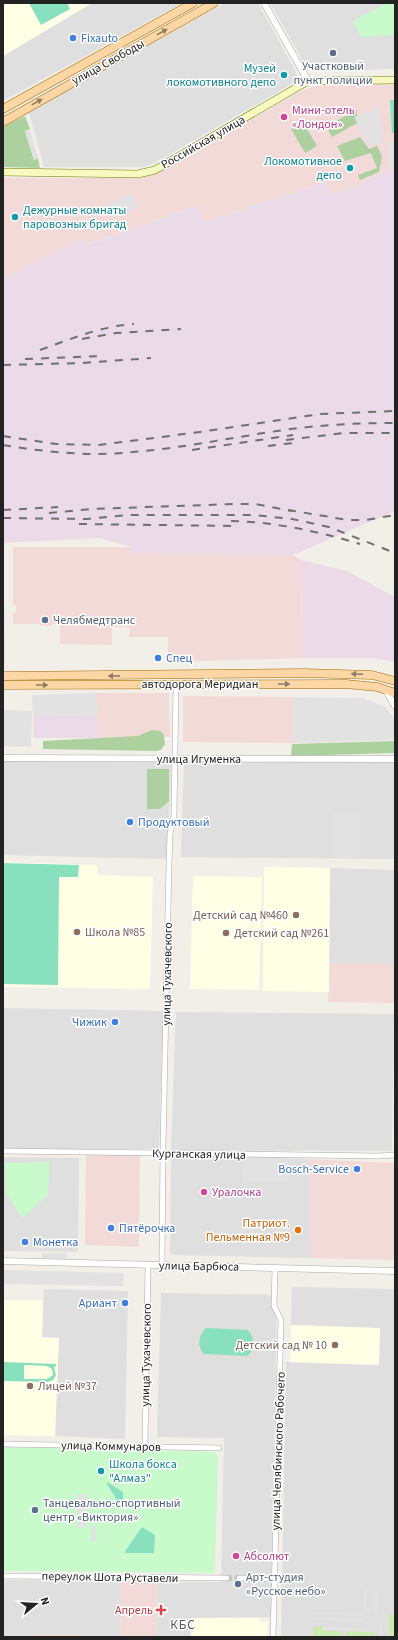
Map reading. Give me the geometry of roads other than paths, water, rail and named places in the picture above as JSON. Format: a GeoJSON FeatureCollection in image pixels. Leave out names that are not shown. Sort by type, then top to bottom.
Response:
{"type":"FeatureCollection","features":[{"type":"Feature","properties":{"kind":"main road","name":"улица Свободы"},"geometry":{"type":"LineString","coordinates":[[3,109],[193,3]]}},
{"type":"Feature","properties":{"kind":"main road","name":"улица Свободы"},"geometry":{"type":"LineString","coordinates":[[3,122],[214,3]]}},
{"type":"Feature","properties":{"kind":"main road","name":"Российская улица"},"geometry":{"type":"LineString","coordinates":[[3,172],[138,174],[155,170],[308,81],[395,80]]}},
{"type":"Feature","properties":{"kind":"main road","name":"автодорога Меридиан"},"geometry":{"type":"LineString","coordinates":[[3,676],[311,673],[372,675],[395,681]]}},
{"type":"Feature","properties":{"kind":"main road","name":"автодорога Меридиан"},"geometry":{"type":"LineString","coordinates":[[3,685],[346,684],[364,685],[385,689],[395,693]]}},
{"type":"Feature","properties":{"kind":"street"},"geometry":{"type":"LineString","coordinates":[[264,3],[308,81]]}},
{"type":"Feature","properties":{"kind":"street","name":"улица Тухачевского"},"geometry":{"type":"LineString","coordinates":[[162,1265],[170,834],[174,816],[176,684]]}},
{"type":"Feature","properties":{"kind":"street"},"geometry":{"type":"LineString","coordinates":[[385,689],[395,706]]}},
{"type":"Feature","properties":{"kind":"street","name":"улица Игуменка"},"geometry":{"type":"LineString","coordinates":[[3,758],[395,759]]}},
{"type":"Feature","properties":{"kind":"street","name":"Курганская улица"},"geometry":{"type":"LineString","coordinates":[[3,1151],[395,1155]]}},
{"type":"Feature","properties":{"kind":"street","name":"улица Барбюса"},"geometry":{"type":"LineString","coordinates":[[3,1261],[395,1271]]}},
{"type":"Feature","properties":{"kind":"street","name":"улица Тухачевского"},"geometry":{"type":"LineString","coordinates":[[145,1446],[148,1265]]}},
{"type":"Feature","properties":{"kind":"street","name":"улица Челябинского Рабочего"},"geometry":{"type":"LineString","coordinates":[[273,1637],[281,1320],[274,1306],[274,1268]]}},
{"type":"Feature","properties":{"kind":"street","name":"улица Коммунаров"},"geometry":{"type":"LineString","coordinates":[[3,1444],[219,1448]]}},
{"type":"Feature","properties":{"kind":"street","name":"переулок Шота Руставели"},"geometry":{"type":"LineString","coordinates":[[3,1576],[227,1578]]}},
{"type":"Feature","properties":{"kind":"street"},"geometry":{"type":"LineString","coordinates":[[239,1578],[274,1579]]}},
{"type":"Feature","properties":{"kind":"tunnel"},"geometry":{"type":"LineString","coordinates":[[227,1578],[239,1578]]}},
{"type":"Feature","properties":{"kind":"railway"},"geometry":{"type":"LineString","coordinates":[[40,350],[98,330],[134,324]]}},
{"type":"Feature","properties":{"kind":"railway"},"geometry":{"type":"LineString","coordinates":[[82,339],[116,333],[181,329]]}},
{"type":"Feature","properties":{"kind":"railway"},"geometry":{"type":"LineString","coordinates":[[25,359],[103,356]]}},
{"type":"Feature","properties":{"kind":"railway"},"geometry":{"type":"LineString","coordinates":[[3,365],[82,363],[151,358]]}},
{"type":"Feature","properties":{"kind":"railway"},"geometry":{"type":"LineString","coordinates":[[3,436],[56,444],[99,445],[320,414],[395,411]]}},
{"type":"Feature","properties":{"kind":"railway"},"geometry":{"type":"LineString","coordinates":[[3,445],[73,453],[120,453],[187,446],[306,427],[395,423]]}},
{"type":"Feature","properties":{"kind":"railway"},"geometry":{"type":"LineString","coordinates":[[286,440],[344,433],[395,433]]}},
{"type":"Feature","properties":{"kind":"railway"},"geometry":{"type":"LineString","coordinates":[[192,450],[293,435]]}},
{"type":"Feature","properties":{"kind":"railway"},"geometry":{"type":"LineString","coordinates":[[268,446],[293,443]]}},
{"type":"Feature","properties":{"kind":"railway"},"geometry":{"type":"LineString","coordinates":[[49,513],[91,509],[234,504],[255,504],[292,511]]}},
{"type":"Feature","properties":{"kind":"railway"},"geometry":{"type":"LineString","coordinates":[[3,510],[58,507]]}},
{"type":"Feature","properties":{"kind":"railway"},"geometry":{"type":"LineString","coordinates":[[288,510],[348,520],[366,520],[395,515]]}},
{"type":"Feature","properties":{"kind":"railway"},"geometry":{"type":"LineString","coordinates":[[3,518],[87,519],[127,515],[254,515],[292,519],[329,527],[395,553]]}},
{"type":"Feature","properties":{"kind":"railway"},"geometry":{"type":"LineString","coordinates":[[231,521],[280,525],[328,535],[360,544]]}},
{"type":"Feature","properties":{"kind":"railway"},"geometry":{"type":"LineString","coordinates":[[79,524],[239,526]]}},
{"type":"Feature","properties":{"kind":"place","name":"Fixauto"},"geometry":{"type":"Point","coordinates":[73,38]}},
{"type":"Feature","properties":{"kind":"place","name":"Участковый пункт полиции"},"geometry":{"type":"Point","coordinates":[333,53]}},
{"type":"Feature","properties":{"kind":"place","name":"Музей локомотивного депо"},"geometry":{"type":"Point","coordinates":[284,75]}},
{"type":"Feature","properties":{"kind":"place","name":"Мини-отель «Лондон»"},"geometry":{"type":"Point","coordinates":[284,117]}},
{"type":"Feature","properties":{"kind":"place","name":"Локомотивное депо"},"geometry":{"type":"Point","coordinates":[350,168]}},
{"type":"Feature","properties":{"kind":"place","name":"Дежурные комнаты паровозных бригад"},"geometry":{"type":"Point","coordinates":[15,217]}},
{"type":"Feature","properties":{"kind":"place","name":"Челябмедтранс"},"geometry":{"type":"Point","coordinates":[45,620]}},
{"type":"Feature","properties":{"kind":"place","name":"Спец"},"geometry":{"type":"Point","coordinates":[158,658]}},
{"type":"Feature","properties":{"kind":"place","name":"Продуктовый"},"geometry":{"type":"Point","coordinates":[130,822]}},
{"type":"Feature","properties":{"kind":"place","name":"Детский сад №460"},"geometry":{"type":"Point","coordinates":[296,915]}},
{"type":"Feature","properties":{"kind":"place","name":"Школа №85"},"geometry":{"type":"Point","coordinates":[77,932]}},
{"type":"Feature","properties":{"kind":"place","name":"Детский сад №261"},"geometry":{"type":"Point","coordinates":[226,933]}},
{"type":"Feature","properties":{"kind":"place","name":"Чижик"},"geometry":{"type":"Point","coordinates":[115,1022]}},
{"type":"Feature","properties":{"kind":"place","name":"Bosch-Service"},"geometry":{"type":"Point","coordinates":[357,1169]}},
{"type":"Feature","properties":{"kind":"place","name":"Уралочка"},"geometry":{"type":"Point","coordinates":[204,1192]}},
{"type":"Feature","properties":{"kind":"place","name":"Пятёрочка"},"geometry":{"type":"Point","coordinates":[111,1228]}},
{"type":"Feature","properties":{"kind":"place","name":"Патриот. Пельменная №9"},"geometry":{"type":"Point","coordinates":[298,1230]}},
{"type":"Feature","properties":{"kind":"place","name":"Монетка"},"geometry":{"type":"Point","coordinates":[25,1242]}},
{"type":"Feature","properties":{"kind":"place","name":"Ариант"},"geometry":{"type":"Point","coordinates":[125,1303]}},
{"type":"Feature","properties":{"kind":"place","name":"Детский сад № 10"},"geometry":{"type":"Point","coordinates":[335,1345]}},
{"type":"Feature","properties":{"kind":"place","name":"Лицей №37"},"geometry":{"type":"Point","coordinates":[30,1386]}},
{"type":"Feature","properties":{"kind":"place","name":"Школа бокса \"Алмаз\""},"geometry":{"type":"Point","coordinates":[101,1471]}},
{"type":"Feature","properties":{"kind":"place","name":"Танцевально-спортивный центр «Виктория»"},"geometry":{"type":"Point","coordinates":[35,1510]}},
{"type":"Feature","properties":{"kind":"place","name":"Абсолют"},"geometry":{"type":"Point","coordinates":[236,1556]}},
{"type":"Feature","properties":{"kind":"place","name":"Арт-студия «Русское небо»"},"geometry":{"type":"Point","coordinates":[238,1584]}},
{"type":"Feature","properties":{"kind":"place","name":"Апрель"},"geometry":{"type":"Point","coordinates":[161,1610]}},
{"type":"Feature","properties":{"kind":"district","name":"КБС"},"geometry":{"type":"Point","coordinates":[183,1624]}}]}
